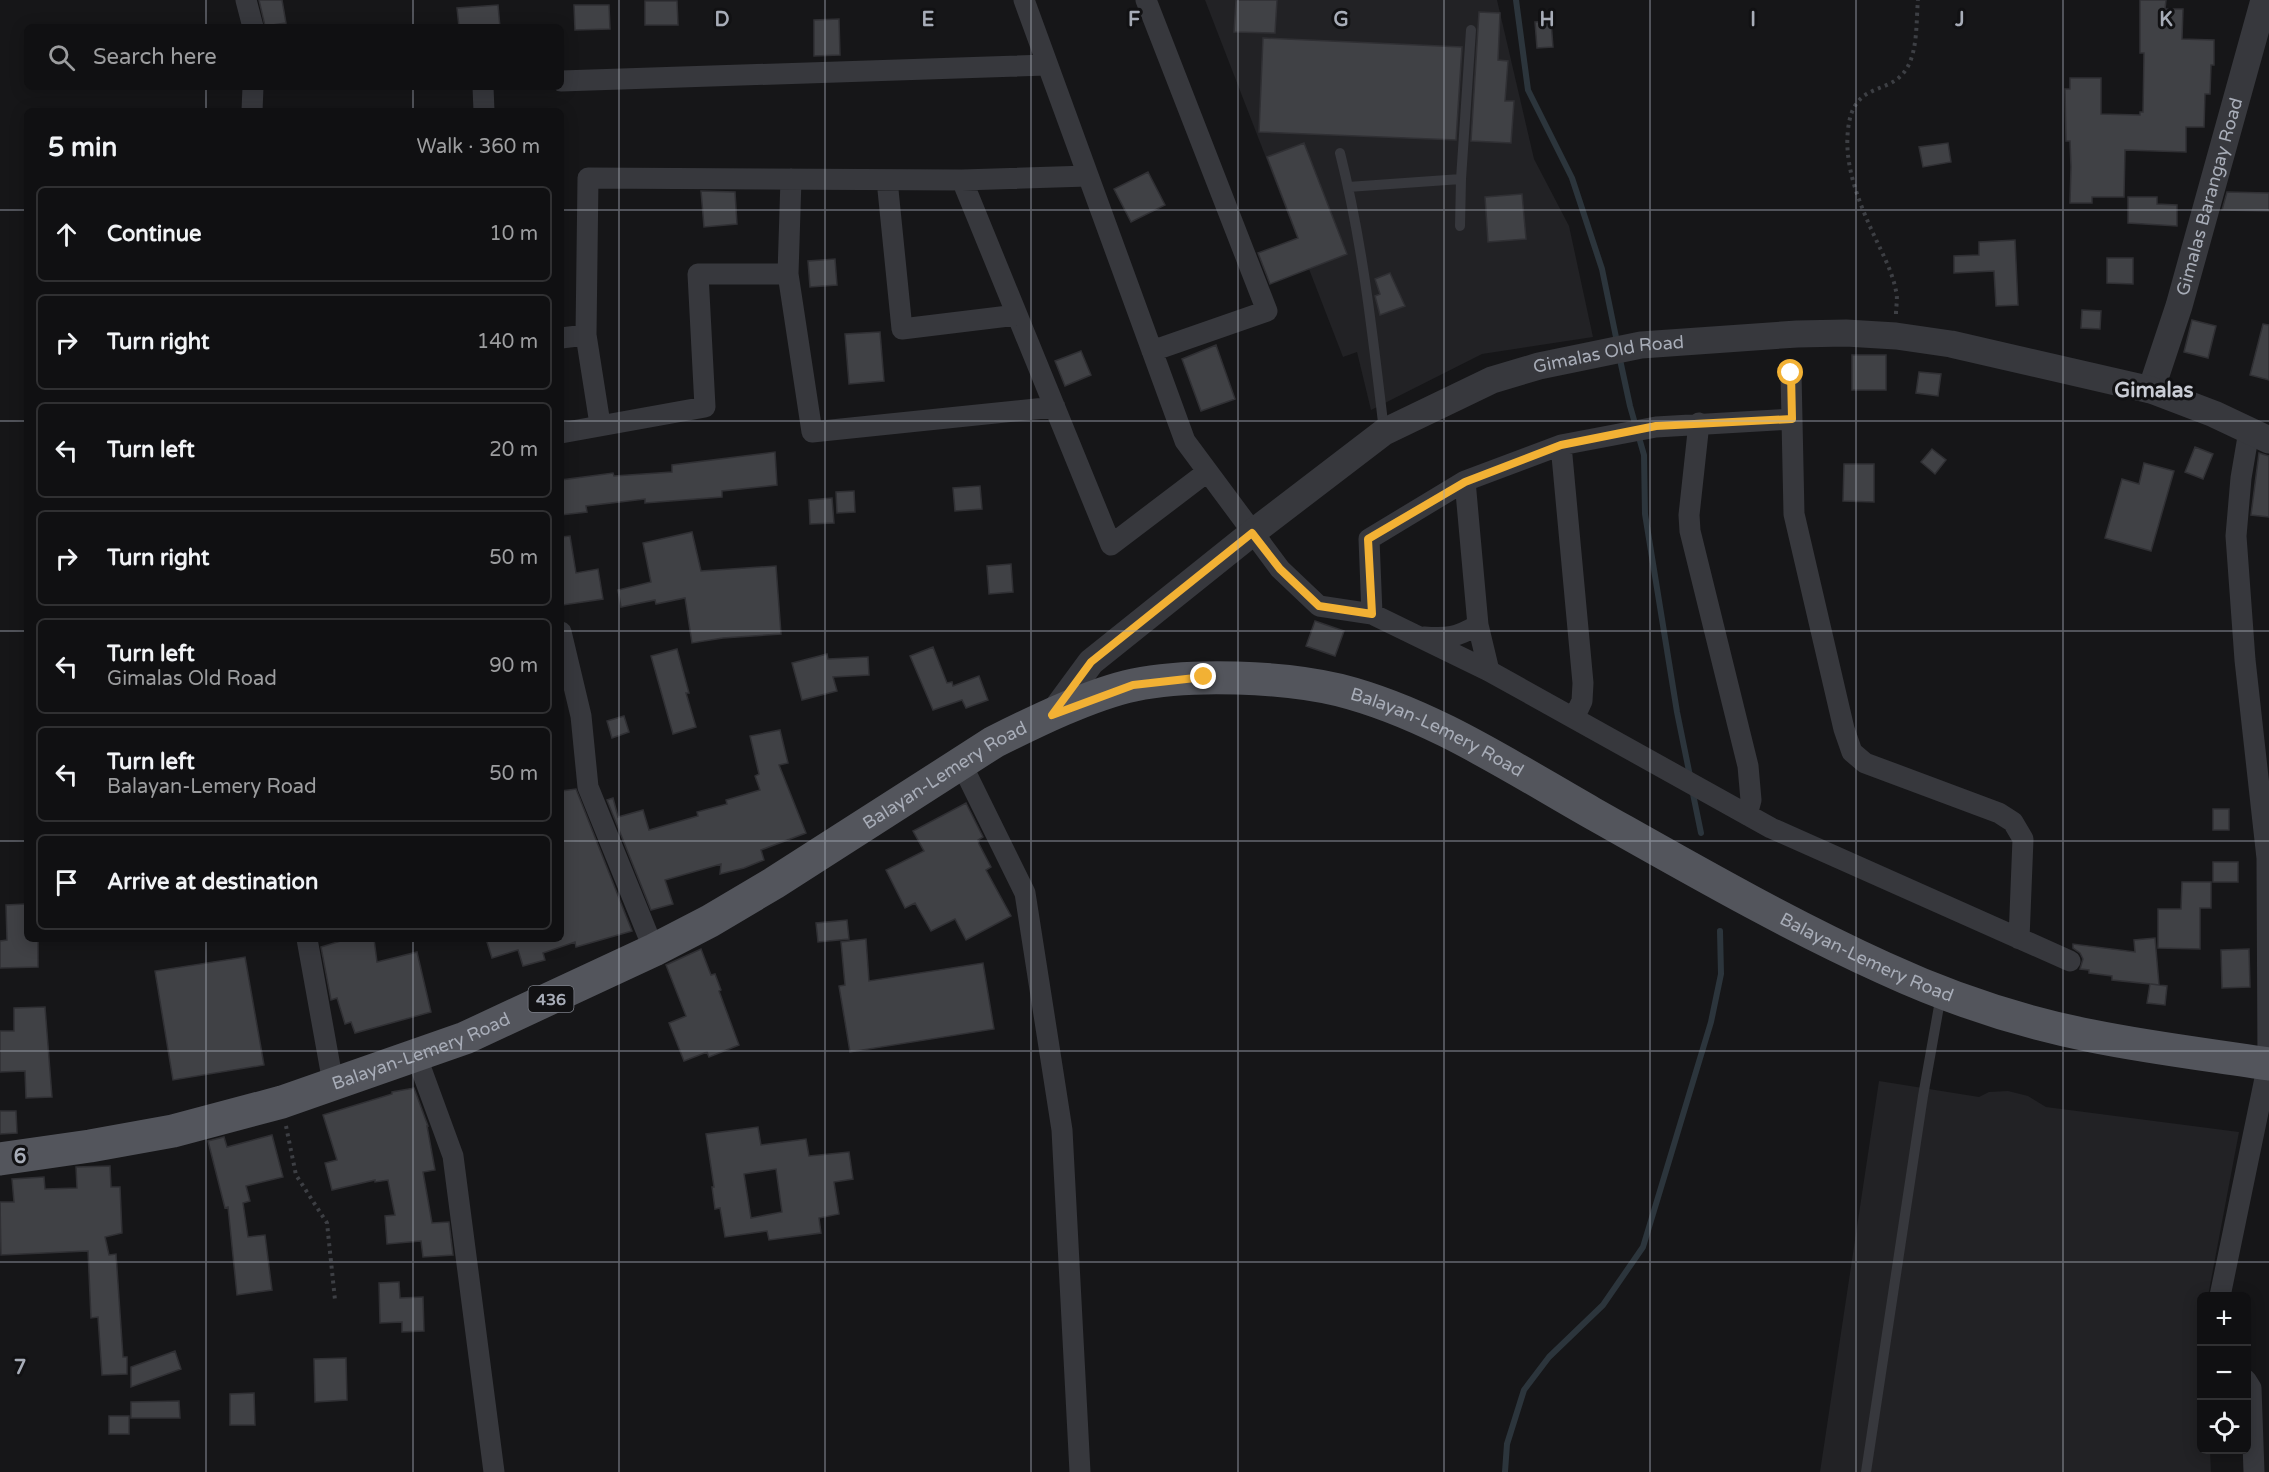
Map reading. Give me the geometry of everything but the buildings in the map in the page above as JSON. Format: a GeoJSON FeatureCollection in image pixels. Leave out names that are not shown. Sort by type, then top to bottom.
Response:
{"type":"FeatureCollection","features":[{"type":"Feature","properties":{"kind":"main road","name":"Balayan-Lemery Road"},"geometry":{"type":"LineString","coordinates":[[0,1159],[173,1131],[282,1102],[465,1038],[654,950],[774,884],[994,742],[1052,715],[1133,685],[1204,677],[1269,678],[1339,690],[1383,704],[1438,727],[1773,914],[1887,969],[1942,991],[1996,1010],[2092,1036],[2268,1064]]}},
{"type":"Feature","properties":{"kind":"street"},"geometry":{"type":"LineString","coordinates":[[246,0],[252,24]]}},
{"type":"Feature","properties":{"kind":"street"},"geometry":{"type":"LineString","coordinates":[[1024,0],[1185,441],[1280,569],[1319,606],[1372,614],[1489,671],[1771,828],[2070,961]]}},
{"type":"Feature","properties":{"kind":"street"},"geometry":{"type":"LineString","coordinates":[[1146,0],[1267,311],[1152,351]]}},
{"type":"Feature","properties":{"kind":"street","name":"Gimalas Barangay Road"},"geometry":{"type":"LineString","coordinates":[[2151,390],[2183,295],[2264,0]]}},
{"type":"Feature","properties":{"kind":"street"},"geometry":{"type":"LineString","coordinates":[[564,81],[1047,65]]}},
{"type":"Feature","properties":{"kind":"street"},"geometry":{"type":"LineString","coordinates":[[252,108],[254,90]]}},
{"type":"Feature","properties":{"kind":"street"},"geometry":{"type":"LineString","coordinates":[[483,90],[484,108]]}},
{"type":"Feature","properties":{"kind":"street"},"geometry":{"type":"LineString","coordinates":[[600,424],[586,335],[588,178],[962,180],[1088,176]]}},
{"type":"Feature","properties":{"kind":"street"},"geometry":{"type":"LineString","coordinates":[[791,179],[788,274],[812,432],[1055,407]]}},
{"type":"Feature","properties":{"kind":"street"},"geometry":{"type":"LineString","coordinates":[[887,180],[902,329],[1017,315]]}},
{"type":"Feature","properties":{"kind":"street"},"geometry":{"type":"LineString","coordinates":[[962,180],[1111,545],[1207,472]]}},
{"type":"Feature","properties":{"kind":"street"},"geometry":{"type":"LineString","coordinates":[[564,431],[705,407],[698,274],[788,274]]}},
{"type":"Feature","properties":{"kind":"street","name":"Gimalas Old Road"},"geometry":{"type":"LineString","coordinates":[[1052,715],[1091,662],[1252,533],[1384,432],[1492,381],[1539,366],[1641,345],[1797,334],[1846,333],[1896,336],[1951,344],[2151,390],[2214,414],[2259,435]]}},
{"type":"Feature","properties":{"kind":"street"},"geometry":{"type":"LineString","coordinates":[[564,338],[586,335]]}},
{"type":"Feature","properties":{"kind":"street"},"geometry":{"type":"LineString","coordinates":[[1791,373],[1794,514],[1844,729],[1852,752],[1865,763],[1999,813],[2013,822],[2023,839],[2019,939]]}},
{"type":"Feature","properties":{"kind":"street"},"geometry":{"type":"LineString","coordinates":[[1372,614],[1368,539],[1465,482],[1561,445],[1656,426],[1792,419]]}},
{"type":"Feature","properties":{"kind":"street"},"geometry":{"type":"LineString","coordinates":[[1699,423],[1690,505],[1690,531],[1748,766],[1751,800],[1747,815]]}},
{"type":"Feature","properties":{"kind":"street"},"geometry":{"type":"LineString","coordinates":[[2221,1292],[2268,1064],[2266,858],[2245,660],[2236,536],[2241,478],[2259,435]]}},
{"type":"Feature","properties":{"kind":"street"},"geometry":{"type":"LineString","coordinates":[[1561,445],[1583,683],[1582,701],[1574,718]]}},
{"type":"Feature","properties":{"kind":"street"},"geometry":{"type":"LineString","coordinates":[[1465,482],[1478,625],[1489,671]]}},
{"type":"Feature","properties":{"kind":"street"},"geometry":{"type":"LineString","coordinates":[[1419,637],[1460,636],[1478,625]]}},
{"type":"Feature","properties":{"kind":"street"},"geometry":{"type":"LineString","coordinates":[[564,644],[582,716],[588,787],[654,950]]}},
{"type":"Feature","properties":{"kind":"street"},"geometry":{"type":"LineString","coordinates":[[961,763],[1025,893],[1062,1130],[1080,1472]]}},
{"type":"Feature","properties":{"kind":"street"},"geometry":{"type":"LineString","coordinates":[[308,942],[333,1083]]}},
{"type":"Feature","properties":{"kind":"street"},"geometry":{"type":"LineString","coordinates":[[416,1055],[453,1156],[494,1472]]}},
{"type":"Feature","properties":{"kind":"street"},"geometry":{"type":"LineString","coordinates":[[2251,1386],[2254,1472]]}},
{"type":"Feature","properties":{"kind":"lane"},"geometry":{"type":"LineString","coordinates":[[1460,226],[1471,30]]}},
{"type":"Feature","properties":{"kind":"lane"},"geometry":{"type":"LineString","coordinates":[[1340,153],[1367,286],[1384,432]]}},
{"type":"Feature","properties":{"kind":"lane"},"geometry":{"type":"LineString","coordinates":[[1348,187],[1461,179]]}},
{"type":"Feature","properties":{"kind":"lane"},"geometry":{"type":"LineString","coordinates":[[1866,1472],[1923,1096],[1942,991]]}},
{"type":"Feature","properties":{"kind":"path"},"geometry":{"type":"LineString","coordinates":[[1896,336],[1897,293],[1890,268],[1870,228],[1847,159],[1847,132],[1850,114],[1859,100],[1872,89],[1894,81],[1906,69],[1913,55],[1918,0]]}},
{"type":"Feature","properties":{"kind":"path"},"geometry":{"type":"LineString","coordinates":[[282,1102],[296,1175],[327,1223],[335,1300]]}},
{"type":"Feature","properties":{"kind":"shaded area"},"geometry":{"type":"Polygon","coordinates":[[[1205,0],[1497,0],[1534,159],[1569,226],[1593,337],[1482,354],[1371,410],[1357,352],[1343,357],[1205,0]]]}},
{"type":"Feature","properties":{"kind":"shaded area"},"geometry":{"type":"Polygon","coordinates":[[[1879,1081],[1979,1097],[1989,1092],[2008,1091],[2028,1096],[2046,1107],[2239,1132],[2209,1292],[2197,1292],[2197,1454],[2210,1454],[2211,1472],[1820,1472],[1879,1081]]]}},
{"type":"Feature","properties":{"kind":"waterway"},"geometry":{"type":"LineString","coordinates":[[1516,0],[1528,90],[1572,178],[1602,269],[1617,342]]}},
{"type":"Feature","properties":{"kind":"waterway"},"geometry":{"type":"LineString","coordinates":[[1619,355],[1644,455],[1645,514],[1677,712],[1690,776]]}},
{"type":"Feature","properties":{"kind":"waterway"},"geometry":{"type":"LineString","coordinates":[[1692,789],[1701,833]]}},
{"type":"Feature","properties":{"kind":"waterway"},"geometry":{"type":"LineString","coordinates":[[1505,1472],[1507,1444],[1524,1390],[1549,1357],[1603,1305],[1643,1247],[1711,1022],[1721,974],[1720,931]]}},
{"type":"Feature","properties":{"kind":"district","name":"Gimalas"},"geometry":{"type":"Point","coordinates":[2154,390]}},
{"type":"Feature","properties":{"kind":"route"},"geometry":{"type":"LineString","coordinates":[[1204,677],[1133,685],[1052,715],[1091,662],[1252,533],[1280,569],[1319,606],[1372,614],[1368,539],[1465,482],[1561,445],[1656,426],[1792,419],[1791,373]]}}]}
